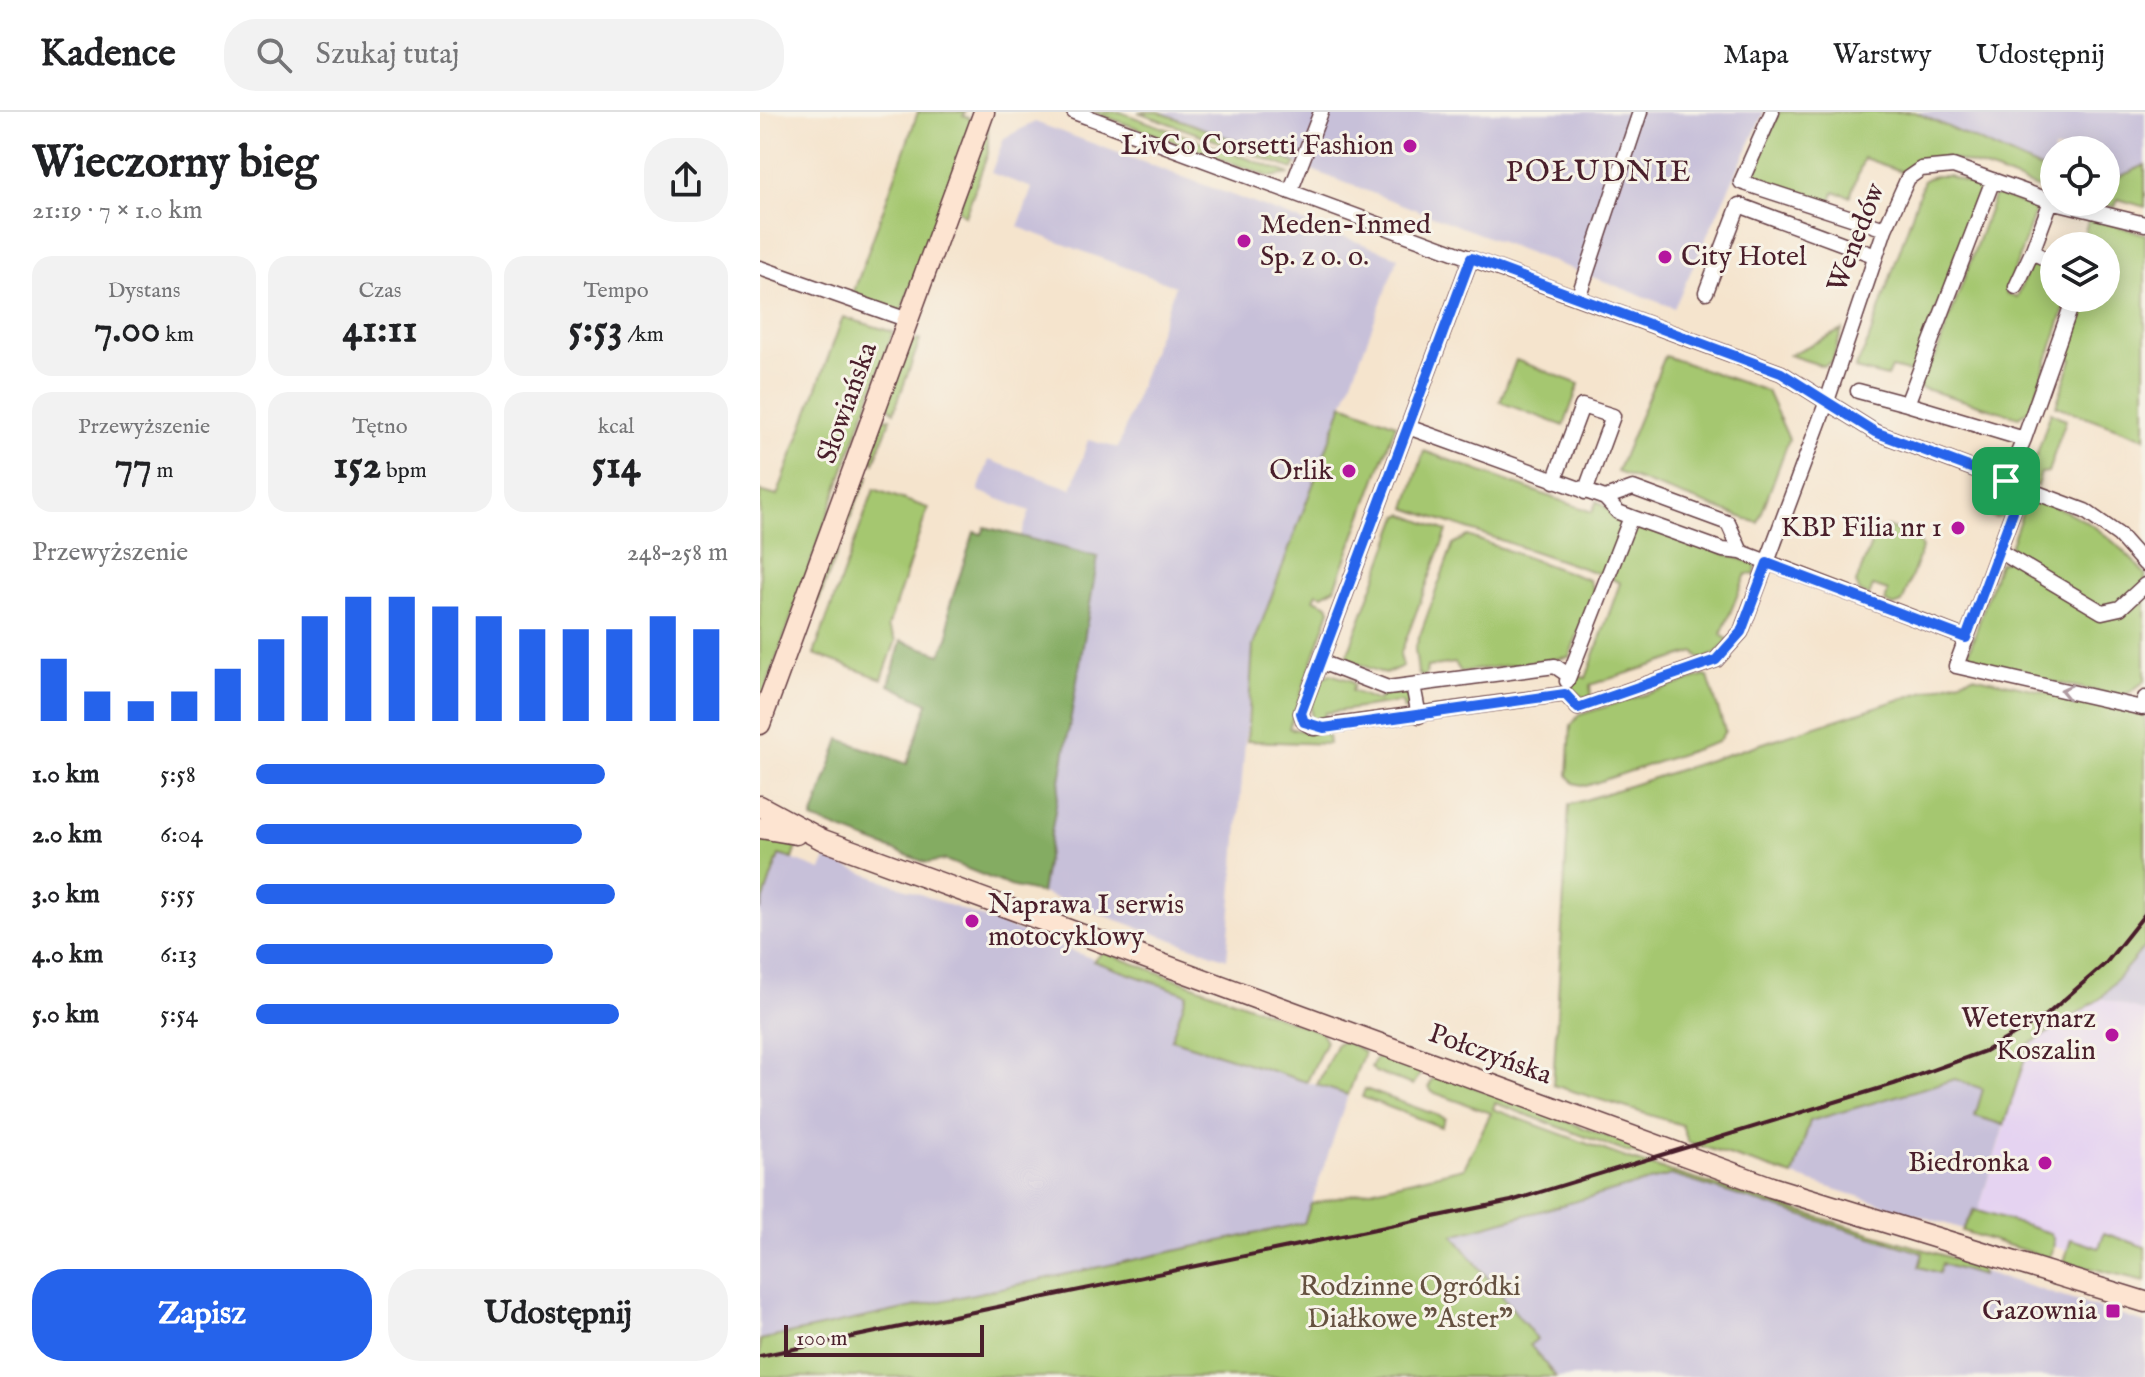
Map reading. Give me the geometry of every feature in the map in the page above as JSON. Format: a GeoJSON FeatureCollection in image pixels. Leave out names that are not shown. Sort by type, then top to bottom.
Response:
{"type":"FeatureCollection","features":[{"type":"Feature","properties":{"kind":"street","name":"Słowiańska"},"geometry":{"type":"LineString","coordinates":[[760,739],[763,719],[984,112]]}},
{"type":"Feature","properties":{"kind":"street"},"geometry":{"type":"LineString","coordinates":[[1074,112],[1781,373],[1875,432],[2085,511],[2103,522],[2145,564]]}},
{"type":"Feature","properties":{"kind":"street"},"geometry":{"type":"LineString","coordinates":[[1290,192],[1321,112]]}},
{"type":"Feature","properties":{"kind":"street"},"geometry":{"type":"LineString","coordinates":[[1578,298],[1640,112]]}},
{"type":"Feature","properties":{"kind":"street"},"geometry":{"type":"LineString","coordinates":[[1772,112],[1741,182],[1885,229]]}},
{"type":"Feature","properties":{"kind":"street","name":"Wenedów"},"geometry":{"type":"LineString","coordinates":[[1471,258],[1301,713],[1304,722],[1314,728],[1565,694],[1578,708],[1716,660],[1741,632],[1827,401],[1901,189],[1921,169],[1953,166],[2040,197]]}},
{"type":"Feature","properties":{"kind":"street"},"geometry":{"type":"LineString","coordinates":[[1907,404],[1993,180]]}},
{"type":"Feature","properties":{"kind":"street"},"geometry":{"type":"LineString","coordinates":[[1706,292],[1739,205],[1876,256]]}},
{"type":"Feature","properties":{"kind":"street"},"geometry":{"type":"LineString","coordinates":[[2016,287],[2047,216]]}},
{"type":"Feature","properties":{"kind":"street","name":"Wenedów"},"geometry":{"type":"LineString","coordinates":[[2112,216],[2145,224]]}},
{"type":"Feature","properties":{"kind":"street"},"geometry":{"type":"LineString","coordinates":[[2032,252],[2040,256]]}},
{"type":"Feature","properties":{"kind":"street"},"geometry":{"type":"LineString","coordinates":[[760,268],[908,320]]}},
{"type":"Feature","properties":{"kind":"street"},"geometry":{"type":"LineString","coordinates":[[2006,481],[2069,312]]}},
{"type":"Feature","properties":{"kind":"street"},"geometry":{"type":"LineString","coordinates":[[1858,391],[2024,439]]}},
{"type":"Feature","properties":{"kind":"street"},"geometry":{"type":"LineString","coordinates":[[1554,481],[1582,406],[1613,416],[1585,492]]}},
{"type":"Feature","properties":{"kind":"street"},"geometry":{"type":"LineString","coordinates":[[1408,427],[1605,498],[1618,512],[1631,517],[1723,550],[1741,552],[1966,638]]}},
{"type":"Feature","properties":{"kind":"street"},"geometry":{"type":"LineString","coordinates":[[2022,487],[1956,666],[2143,703]]}},
{"type":"Feature","properties":{"kind":"street"},"geometry":{"type":"LineString","coordinates":[[1605,498],[1633,488],[1728,523],[1741,552]]}},
{"type":"Feature","properties":{"kind":"street"},"geometry":{"type":"LineString","coordinates":[[1565,694],[1568,675],[1631,517]]}},
{"type":"Feature","properties":{"kind":"street"},"geometry":{"type":"LineString","coordinates":[[1999,551],[2102,612],[2120,608],[2145,585]]}},
{"type":"Feature","properties":{"kind":"street"},"geometry":{"type":"LineString","coordinates":[[1321,662],[1388,688],[1555,666],[1568,675]]}},
{"type":"Feature","properties":{"kind":"street"},"geometry":{"type":"LineString","coordinates":[[1413,685],[1419,716]]}},
{"type":"Feature","properties":{"kind":"street","name":"Połczyńska"},"geometry":{"type":"LineString","coordinates":[[760,806],[823,840],[1771,1187],[2145,1302]]}},
{"type":"Feature","properties":{"kind":"street","name":"Połczyńska"},"geometry":{"type":"LineString","coordinates":[[760,828],[823,840]]}},
{"type":"Feature","properties":{"kind":"shaded area"},"geometry":{"type":"Polygon","coordinates":[[[1159,112],[1764,112],[1674,308],[1159,112]]]}},
{"type":"Feature","properties":{"kind":"shaded area"},"geometry":{"type":"Polygon","coordinates":[[[1915,112],[2145,112],[2145,165],[2120,177],[2120,136],[2040,136],[2040,169],[1915,112]]]}},
{"type":"Feature","properties":{"kind":"shaded area"},"geometry":{"type":"Polygon","coordinates":[[[1035,122],[1398,257],[1253,646],[1227,959],[1041,893],[1098,558],[1021,536],[1030,511],[978,491],[989,460],[1072,489],[1088,440],[1118,448],[1175,286],[1018,227],[1032,188],[991,173],[1004,138],[1035,122]]]}},
{"type":"Feature","properties":{"kind":"shaded area"},"geometry":{"type":"Polygon","coordinates":[[[779,854],[821,870],[826,859],[1187,994],[1171,1039],[1348,1095],[1305,1223],[760,1340],[760,910],[779,854]]]}},
{"type":"Feature","properties":{"kind":"shaded area"},"geometry":{"type":"Polygon","coordinates":[[[2145,946],[2145,1012],[2101,998],[2145,946]]]}},
{"type":"Feature","properties":{"kind":"shaded area"},"geometry":{"type":"Polygon","coordinates":[[[2101,998],[2145,1012],[2145,1247],[2112,1236],[2104,1262],[1975,1222],[2029,1045],[2101,998]]]}},
{"type":"Feature","properties":{"kind":"shaded area"},"geometry":{"type":"Polygon","coordinates":[[[1956,1078],[1983,1089],[1975,1116],[2004,1125],[1972,1232],[1793,1176],[1810,1121],[1956,1078]]]}},
{"type":"Feature","properties":{"kind":"shaded area"},"geometry":{"type":"Polygon","coordinates":[[[1671,1175],[1924,1253],[1920,1267],[1939,1272],[1943,1259],[2145,1323],[2145,1377],[1556,1377],[1530,1344],[1537,1339],[1452,1235],[1671,1175]]]}},
{"type":"Feature","properties":{"kind":"green space"},"geometry":{"type":"Polygon","coordinates":[[[918,112],[965,112],[963,116],[974,120],[901,312],[853,294],[918,112]]]}},
{"type":"Feature","properties":{"kind":"green space"},"geometry":{"type":"Polygon","coordinates":[[[1093,112],[1120,112],[1290,174],[1270,177],[1093,112]]]}},
{"type":"Feature","properties":{"kind":"green space"},"geometry":{"type":"Polygon","coordinates":[[[1138,112],[1159,112],[1296,163],[1293,169],[1138,112]]]}},
{"type":"Feature","properties":{"kind":"green space"},"geometry":{"type":"Polygon","coordinates":[[[1779,112],[1915,112],[2040,169],[2040,189],[1951,159],[1931,158],[1914,163],[1901,174],[1901,171],[1864,158],[1850,196],[1834,192],[1830,204],[1756,177],[1753,172],[1779,112]]]}},
{"type":"Feature","properties":{"kind":"green space"},"geometry":{"type":"Polygon","coordinates":[[[988,125],[988,153],[965,216],[958,210],[988,125]]]}},
{"type":"Feature","properties":{"kind":"green space"},"geometry":{"type":"Polygon","coordinates":[[[2145,165],[2145,207],[2120,200],[2120,177],[2145,165]]]}},
{"type":"Feature","properties":{"kind":"green space"},"geometry":{"type":"Polygon","coordinates":[[[1949,176],[1981,188],[1913,373],[1891,368],[1887,377],[1855,369],[1868,342],[1924,180],[1949,176]]]}},
{"type":"Feature","properties":{"kind":"green space"},"geometry":{"type":"Polygon","coordinates":[[[1995,194],[2033,207],[2035,212],[2006,294],[2017,298],[2029,265],[2035,262],[2040,264],[2040,312],[2063,312],[2031,408],[2019,417],[1918,387],[1927,362],[1935,358],[1995,194]]]}},
{"type":"Feature","properties":{"kind":"green space"},"geometry":{"type":"Polygon","coordinates":[[[2089,218],[2145,234],[2145,438],[2056,406],[2072,359],[2062,355],[2077,312],[2120,312],[2120,232],[2084,232],[2089,218]]]}},
{"type":"Feature","properties":{"kind":"green space"},"geometry":{"type":"Polygon","coordinates":[[[843,317],[893,332],[760,705],[760,491],[777,496],[843,317]]]}},
{"type":"Feature","properties":{"kind":"green space"},"geometry":{"type":"Polygon","coordinates":[[[1842,330],[1832,362],[1823,366],[1789,355],[1842,330]]]}},
{"type":"Feature","properties":{"kind":"green space"},"geometry":{"type":"Polygon","coordinates":[[[920,340],[894,412],[887,405],[908,343],[920,340]]]}},
{"type":"Feature","properties":{"kind":"green space"},"geometry":{"type":"Polygon","coordinates":[[[1665,356],[1767,391],[1789,439],[1758,523],[1617,472],[1665,356]]]}},
{"type":"Feature","properties":{"kind":"green space"},"geometry":{"type":"Polygon","coordinates":[[[1516,360],[1579,384],[1564,426],[1500,402],[1516,360]]]}},
{"type":"Feature","properties":{"kind":"green space"},"geometry":{"type":"Polygon","coordinates":[[[1343,404],[1396,424],[1335,588],[1322,595],[1317,593],[1314,599],[1328,605],[1330,610],[1289,728],[1328,736],[1329,744],[1247,741],[1253,646],[1343,404]]]}},
{"type":"Feature","properties":{"kind":"green space"},"geometry":{"type":"Polygon","coordinates":[[[2051,412],[2066,420],[2048,472],[2041,473],[2037,486],[2018,477],[2023,453],[2036,457],[2051,412]]]}},
{"type":"Feature","properties":{"kind":"green space"},"geometry":{"type":"Polygon","coordinates":[[[891,418],[874,463],[868,453],[881,419],[891,418]]]}},
{"type":"Feature","properties":{"kind":"green space"},"geometry":{"type":"Polygon","coordinates":[[[1424,451],[1592,512],[1597,501],[1627,522],[1606,576],[1406,508],[1424,451]]]}},
{"type":"Feature","properties":{"kind":"green space"},"geometry":{"type":"Polygon","coordinates":[[[869,477],[810,624],[816,596],[860,479],[869,477]]]}},
{"type":"Feature","properties":{"kind":"green space"},"geometry":{"type":"Polygon","coordinates":[[[874,489],[928,508],[888,627],[896,640],[882,679],[814,654],[874,489]]]}},
{"type":"Feature","properties":{"kind":"green space"},"geometry":{"type":"Polygon","coordinates":[[[2030,498],[2065,511],[2094,527],[2120,547],[2145,574],[2145,681],[2123,697],[1965,663],[1999,563],[2005,561],[2023,511],[2020,508],[2030,498]]]}},
{"type":"Feature","properties":{"kind":"green space"},"geometry":{"type":"Polygon","coordinates":[[[1996,500],[2005,509],[1996,518],[1987,509],[1996,500]]]}},
{"type":"Feature","properties":{"kind":"green space"},"geometry":{"type":"Polygon","coordinates":[[[1403,514],[1447,531],[1400,655],[1403,666],[1385,674],[1348,660],[1347,656],[1399,516],[1403,514]]]}},
{"type":"Feature","properties":{"kind":"green space"},"geometry":{"type":"Polygon","coordinates":[[[1632,524],[1756,564],[1755,575],[1746,574],[1721,635],[1729,640],[1715,654],[1701,660],[1695,652],[1590,685],[1591,696],[1585,698],[1572,690],[1575,675],[1586,678],[1620,583],[1612,579],[1632,524]]]}},
{"type":"Feature","properties":{"kind":"green space"},"geometry":{"type":"Polygon","coordinates":[[[985,527],[1098,557],[1041,893],[1010,886],[945,860],[927,863],[812,819],[840,739],[907,764],[928,703],[889,685],[901,641],[941,654],[949,635],[949,608],[974,532],[982,534],[985,527]]]}},
{"type":"Feature","properties":{"kind":"green space"},"geometry":{"type":"Polygon","coordinates":[[[1887,527],[1918,539],[1922,548],[1902,603],[1894,606],[1885,602],[1888,591],[1873,586],[1869,596],[1859,592],[1856,583],[1876,531],[1887,527]]]}},
{"type":"Feature","properties":{"kind":"green space"},"geometry":{"type":"Polygon","coordinates":[[[1468,536],[1589,580],[1594,592],[1569,657],[1461,672],[1455,663],[1427,667],[1426,675],[1422,677],[1418,673],[1415,649],[1453,544],[1468,536]]]}},
{"type":"Feature","properties":{"kind":"green space"},"geometry":{"type":"Polygon","coordinates":[[[1330,674],[1350,680],[1354,685],[1352,691],[1378,701],[1383,693],[1406,693],[1412,708],[1404,710],[1402,702],[1325,713],[1323,722],[1313,721],[1311,709],[1314,695],[1330,674]]]}},
{"type":"Feature","properties":{"kind":"green space"},"geometry":{"type":"Polygon","coordinates":[[[1973,676],[2145,714],[2145,946],[2101,998],[2029,1045],[2004,1125],[1975,1116],[1983,1089],[1955,1079],[1810,1121],[1793,1176],[1688,1142],[1682,1125],[1553,1085],[1569,805],[1973,676]]]}},
{"type":"Feature","properties":{"kind":"green space"},"geometry":{"type":"Polygon","coordinates":[[[1708,677],[1725,731],[1718,742],[1586,786],[1574,783],[1568,775],[1571,726],[1579,715],[1708,677]]]}},
{"type":"Feature","properties":{"kind":"green space"},"geometry":{"type":"Polygon","coordinates":[[[773,840],[797,847],[793,859],[779,855],[760,910],[760,841],[773,840]]]}},
{"type":"Feature","properties":{"kind":"green space"},"geometry":{"type":"Polygon","coordinates":[[[1103,952],[1321,1032],[1326,1041],[1307,1082],[1171,1039],[1187,994],[1093,961],[1103,952]]]}},
{"type":"Feature","properties":{"kind":"green space"},"geometry":{"type":"Polygon","coordinates":[[[1345,1041],[1364,1052],[1348,1095],[1317,1085],[1337,1043],[1345,1041]]]}},
{"type":"Feature","properties":{"kind":"green space"},"geometry":{"type":"Polygon","coordinates":[[[1379,1053],[1418,1067],[1421,1073],[1413,1085],[1375,1072],[1371,1067],[1379,1053]]]}},
{"type":"Feature","properties":{"kind":"green space","name":"Rodzinne Ogródki Diałkowe \"Aster\""},"geometry":{"type":"Polygon","coordinates":[[[1441,1075],[1666,1158],[1626,1152],[1495,1103],[1493,1109],[1626,1158],[1981,1267],[1982,1276],[1942,1264],[1939,1273],[1919,1267],[1923,1253],[1671,1175],[1453,1235],[1537,1339],[1530,1345],[1556,1377],[760,1377],[760,1340],[1304,1223],[1311,1204],[1464,1168],[1491,1113],[1432,1092],[1429,1087],[1432,1079],[1441,1075]]]}},
{"type":"Feature","properties":{"kind":"green space"},"geometry":{"type":"Polygon","coordinates":[[[1365,1089],[1445,1118],[1441,1127],[1362,1097],[1365,1089]]]}},
{"type":"Feature","properties":{"kind":"green space"},"geometry":{"type":"Polygon","coordinates":[[[1974,1210],[2050,1233],[2054,1246],[2049,1258],[1962,1231],[1974,1210]]]}},
{"type":"Feature","properties":{"kind":"green space"},"geometry":{"type":"Polygon","coordinates":[[[2104,1233],[2145,1247],[2145,1281],[2064,1262],[2071,1239],[2099,1248],[2104,1233]]]}},
{"type":"Feature","properties":{"kind":"railway"},"geometry":{"type":"LineString","coordinates":[[760,1356],[1511,1201],[1894,1084],[1985,1051],[2043,1018],[2106,963],[2145,914]]}},
{"type":"Feature","properties":{"kind":"place","name":"LivCo Corsetti Fashion"},"geometry":{"type":"Point","coordinates":[1410,146]}},
{"type":"Feature","properties":{"kind":"place","name":"Meden-Inmed Sp. z o. o."},"geometry":{"type":"Point","coordinates":[1244,241]}},
{"type":"Feature","properties":{"kind":"place","name":"City Hotel"},"geometry":{"type":"Point","coordinates":[1665,257]}},
{"type":"Feature","properties":{"kind":"place","name":"Orlik"},"geometry":{"type":"Point","coordinates":[1349,471]}},
{"type":"Feature","properties":{"kind":"place","name":"KBP Filia nr 1"},"geometry":{"type":"Point","coordinates":[1958,528]}},
{"type":"Feature","properties":{"kind":"place","name":"Naprawa I serwis motocyklowy"},"geometry":{"type":"Point","coordinates":[972,921]}},
{"type":"Feature","properties":{"kind":"place","name":"Weterynarz Koszalin"},"geometry":{"type":"Point","coordinates":[2112,1035]}},
{"type":"Feature","properties":{"kind":"place","name":"Biedronka"},"geometry":{"type":"Point","coordinates":[2045,1163]}},
{"type":"Feature","properties":{"kind":"place","name":"Gazownia"},"geometry":{"type":"Point","coordinates":[2113,1311]}},
{"type":"Feature","properties":{"kind":"district","name":"POŁUDNIE"},"geometry":{"type":"Point","coordinates":[1599,173]}},
{"type":"Feature","properties":{"kind":"route"},"geometry":{"type":"LineString","coordinates":[[1471,258],[1781,373],[1875,432],[2006,481],[2022,487],[1966,638],[1767,563],[1741,632],[1716,660],[1590,701],[1578,708],[1565,694],[1324,728],[1314,728],[1304,722],[1301,713],[1471,258]]}}]}
